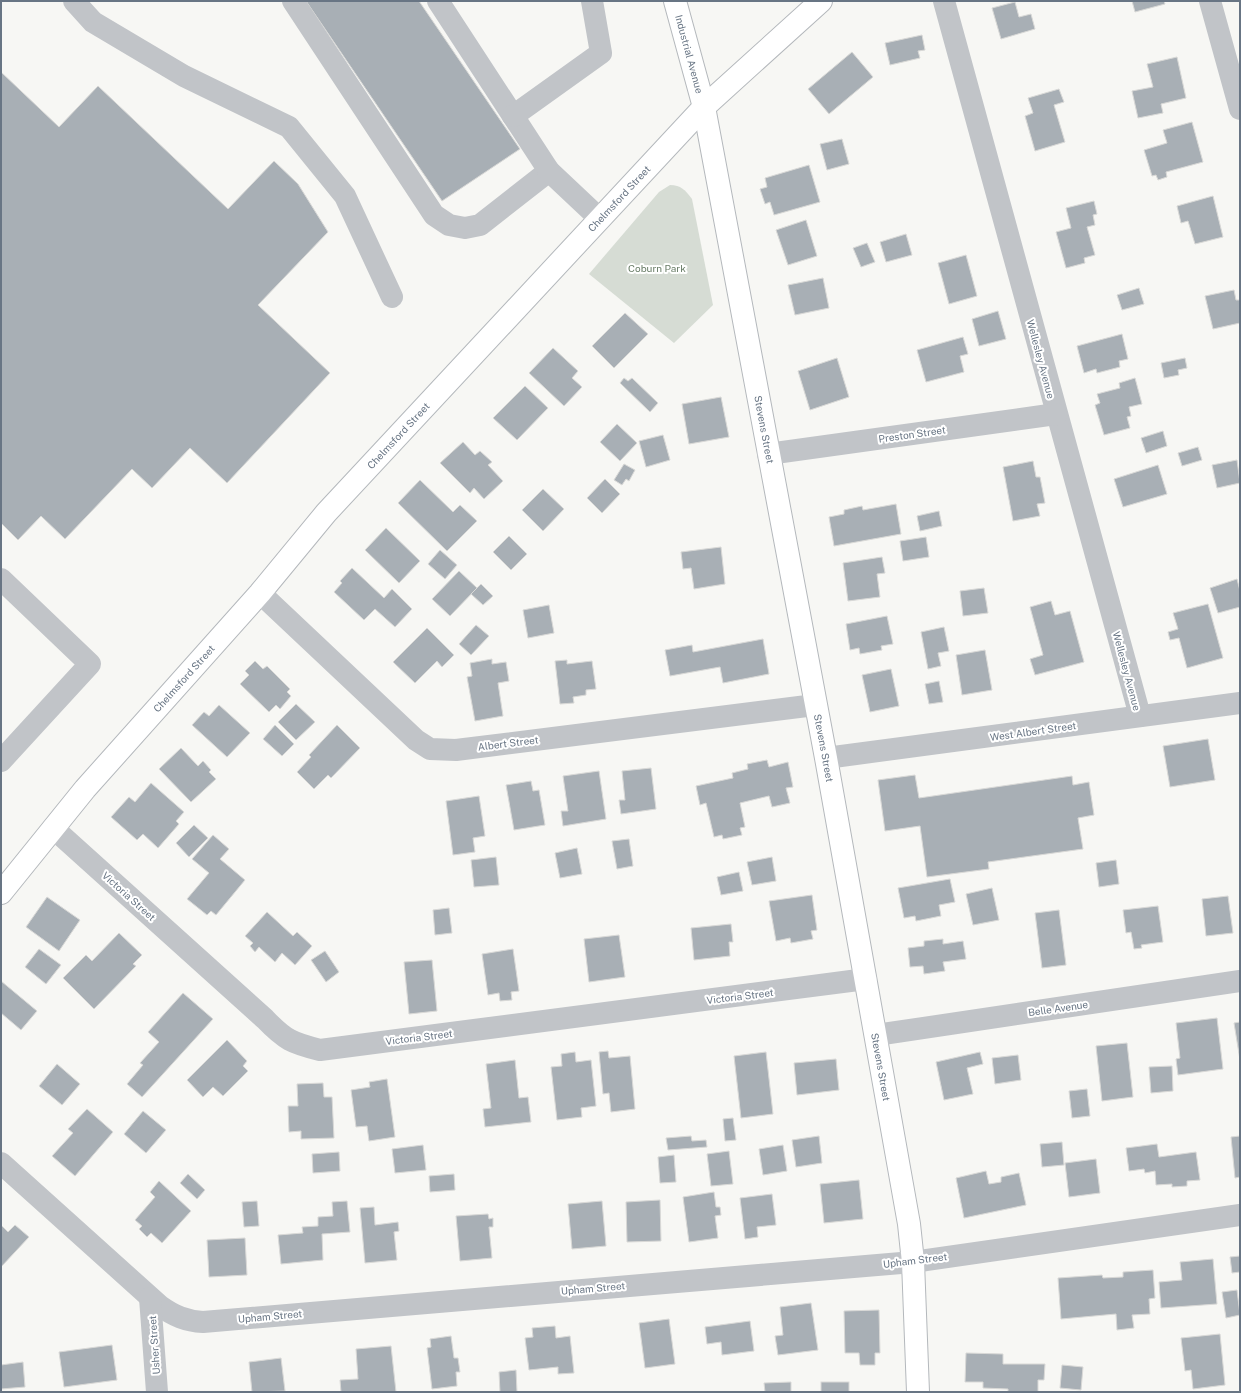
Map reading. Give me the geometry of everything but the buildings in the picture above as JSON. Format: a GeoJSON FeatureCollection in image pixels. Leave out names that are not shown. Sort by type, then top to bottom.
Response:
{"type":"FeatureCollection","features":[{"type":"Feature","properties":{"kind":"main road","name":"Industrial Avenue"},"geometry":{"type":"LineString","coordinates":[[675,1],[704,108]]}},
{"type":"Feature","properties":{"kind":"main road","name":"Chelmsford Street"},"geometry":{"type":"LineString","coordinates":[[1,893],[86,789],[260,593],[326,513],[704,108],[821,1]]}},
{"type":"Feature","properties":{"kind":"main road","name":"Stevens Street"},"geometry":{"type":"LineString","coordinates":[[704,108],[826,758],[909,1224],[913,1262],[918,1392]]}},
{"type":"Feature","properties":{"kind":"street"},"geometry":{"type":"LineString","coordinates":[[74,1],[93,22],[184,76],[247,105],[289,127],[345,196],[392,297]]}},
{"type":"Feature","properties":{"kind":"street"},"geometry":{"type":"LineString","coordinates":[[293,1],[434,215],[449,225],[465,228],[480,225],[549,171]]}},
{"type":"Feature","properties":{"kind":"street"},"geometry":{"type":"LineString","coordinates":[[438,1],[549,171],[600,219]]}},
{"type":"Feature","properties":{"kind":"street"},"geometry":{"type":"LineString","coordinates":[[513,116],[601,53],[592,1]]}},
{"type":"Feature","properties":{"kind":"street","name":"Wellesley Avenue"},"geometry":{"type":"LineString","coordinates":[[944,1],[1140,716]]}},
{"type":"Feature","properties":{"kind":"street"},"geometry":{"type":"LineString","coordinates":[[1210,1],[1240,109]]}},
{"type":"Feature","properties":{"kind":"street","name":"Preston Street"},"geometry":{"type":"LineString","coordinates":[[768,454],[1056,414]]}},
{"type":"Feature","properties":{"kind":"street"},"geometry":{"type":"LineString","coordinates":[[1,578],[90,664],[1,761]]}},
{"type":"Feature","properties":{"kind":"street","name":"Albert Street"},"geometry":{"type":"LineString","coordinates":[[260,593],[416,740],[430,749],[456,750],[815,705]]}},
{"type":"Feature","properties":{"kind":"street","name":"West Albert Street"},"geometry":{"type":"LineString","coordinates":[[826,758],[1240,703]]}},
{"type":"Feature","properties":{"kind":"street","name":"Victoria Street"},"geometry":{"type":"LineString","coordinates":[[53,828],[265,1019],[281,1036],[300,1045],[320,1050],[866,979]]}},
{"type":"Feature","properties":{"kind":"street","name":"Belle Avenue"},"geometry":{"type":"LineString","coordinates":[[876,1035],[1240,981]]}},
{"type":"Feature","properties":{"kind":"street","name":"Upham Street"},"geometry":{"type":"LineString","coordinates":[[1,1163],[150,1298],[178,1318],[191,1322],[913,1262],[1240,1215]]}},
{"type":"Feature","properties":{"kind":"street","name":"Usher Street"},"geometry":{"type":"LineString","coordinates":[[150,1298],[157,1392]]}},
{"type":"Feature","properties":{"kind":"green space","name":"Coburn Park"},"geometry":{"type":"Polygon","coordinates":[[[670,185],[677,186],[682,189],[692,199],[713,305],[674,343],[589,274],[659,192],[670,185]]]}}]}
